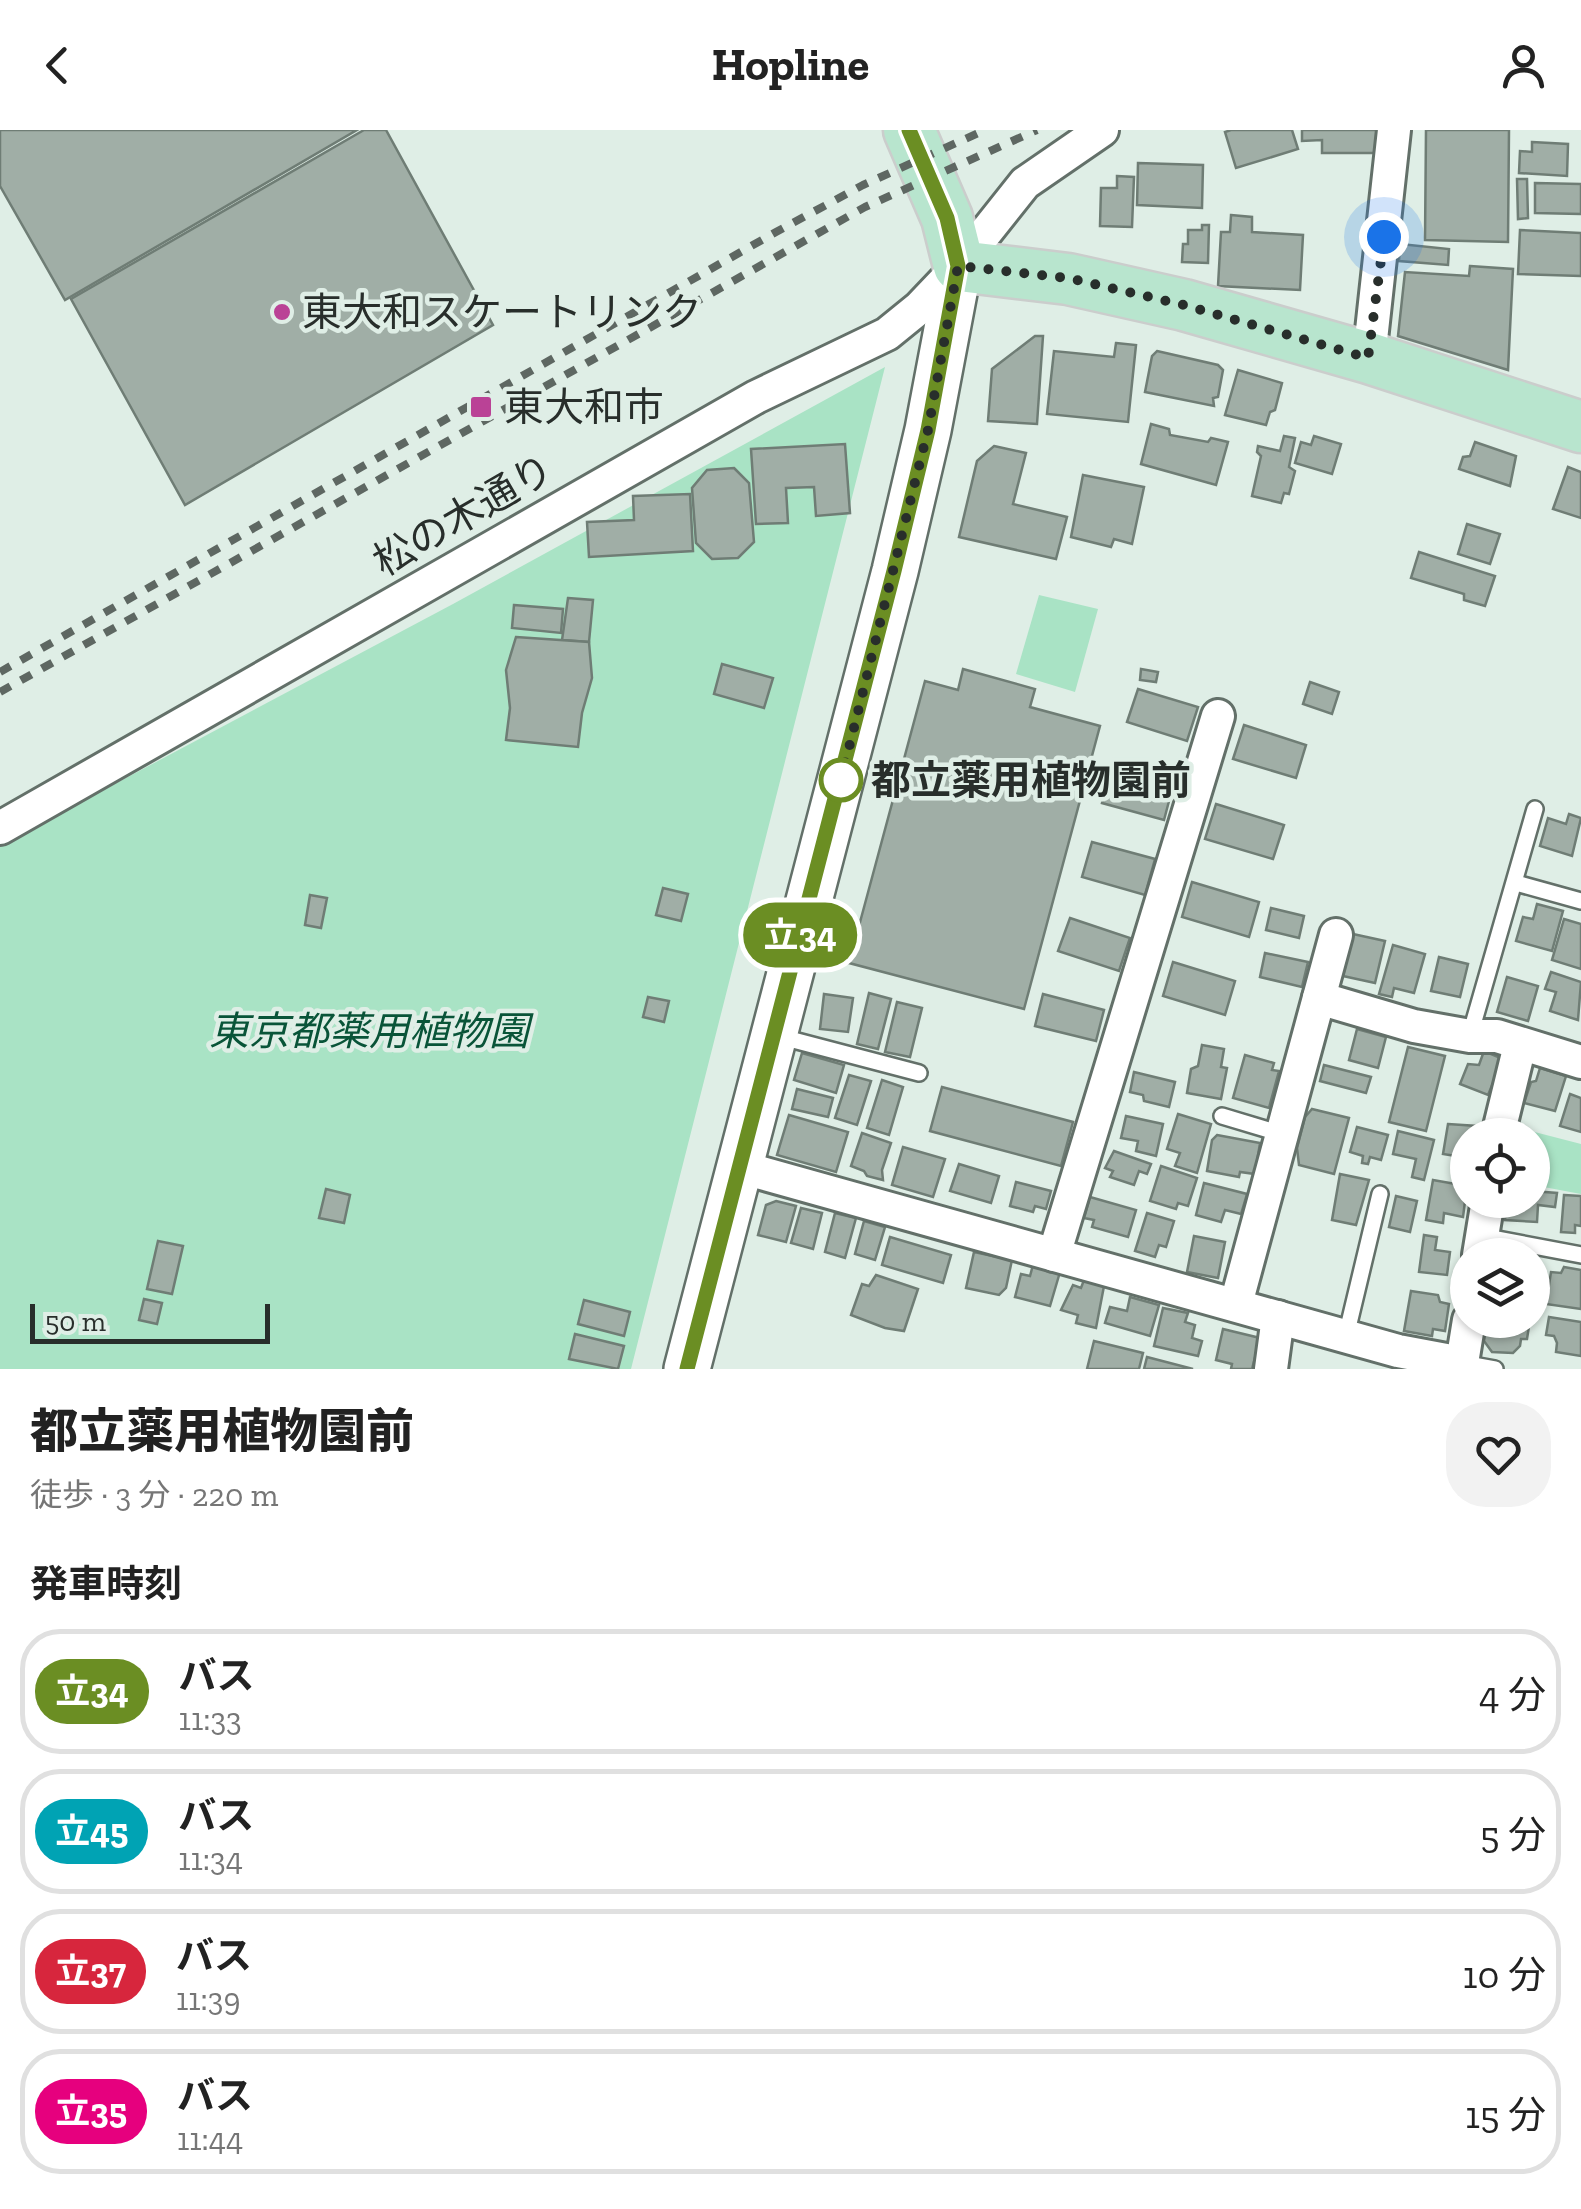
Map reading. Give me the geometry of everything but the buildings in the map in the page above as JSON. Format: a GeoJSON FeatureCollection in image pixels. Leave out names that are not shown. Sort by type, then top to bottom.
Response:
{"type":"FeatureCollection","features":[{"type":"Feature","properties":{"kind":"main road"},"geometry":{"type":"LineString","coordinates":[[687,1369],[894,571],[928,430],[958,266],[947,218],[910,130]]}},
{"type":"Feature","properties":{"kind":"main road"},"geometry":{"type":"LineString","coordinates":[[958,266],[1068,278],[1184,305],[1368,358],[1581,427]]}},
{"type":"Feature","properties":{"kind":"street","name":"松の木通り"},"geometry":{"type":"LineString","coordinates":[[0,828],[756,397],[887,334],[919,308],[958,266],[1025,183],[1102,130]]}},
{"type":"Feature","properties":{"kind":"street"},"geometry":{"type":"LineString","coordinates":[[1368,358],[1394,130]]}},
{"type":"Feature","properties":{"kind":"street"},"geometry":{"type":"LineString","coordinates":[[1054,1255],[1218,716]]}},
{"type":"Feature","properties":{"kind":"street"},"geometry":{"type":"LineString","coordinates":[[1236,1304],[1336,935]]}},
{"type":"Feature","properties":{"kind":"street"},"geometry":{"type":"LineString","coordinates":[[1320,998],[1414,1026],[1470,1036],[1497,1036],[1581,1062]]}},
{"type":"Feature","properties":{"kind":"street"},"geometry":{"type":"LineString","coordinates":[[1502,1118],[1520,1045]]}},
{"type":"Feature","properties":{"kind":"street"},"geometry":{"type":"LineString","coordinates":[[740,1167],[1346,1336],[1462,1363],[1466,1338]]}},
{"type":"Feature","properties":{"kind":"street"},"geometry":{"type":"LineString","coordinates":[[1271,1369],[1278,1318]]}},
{"type":"Feature","properties":{"kind":"lane"},"geometry":{"type":"LineString","coordinates":[[1470,1036],[1535,809]]}},
{"type":"Feature","properties":{"kind":"lane"},"geometry":{"type":"LineString","coordinates":[[1516,883],[1581,900]]}},
{"type":"Feature","properties":{"kind":"lane"},"geometry":{"type":"LineString","coordinates":[[774,1034],[920,1074]]}},
{"type":"Feature","properties":{"kind":"lane"},"geometry":{"type":"LineString","coordinates":[[1222,1116],[1282,1134]]}},
{"type":"Feature","properties":{"kind":"lane"},"geometry":{"type":"LineString","coordinates":[[1346,1336],[1380,1194]]}},
{"type":"Feature","properties":{"kind":"lane"},"geometry":{"type":"LineString","coordinates":[[1550,1252],[1581,1254]]}},
{"type":"Feature","properties":{"kind":"lane"},"geometry":{"type":"LineString","coordinates":[[1462,1363],[1496,1369]]}},
{"type":"Feature","properties":{"kind":"green space","name":"東京都薬用植物園"},"geometry":{"type":"Polygon","coordinates":[[[885,367],[631,1369],[0,1369],[0,845],[453,604],[885,367]]]}},
{"type":"Feature","properties":{"kind":"green space"},"geometry":{"type":"Polygon","coordinates":[[[1039,595],[1098,609],[1075,692],[1016,674],[1039,595]]]}},
{"type":"Feature","properties":{"kind":"green space"},"geometry":{"type":"Polygon","coordinates":[[[1550,1136],[1581,1144],[1581,1194],[1550,1188],[1550,1136]]]}},
{"type":"Feature","properties":{"kind":"railway"},"geometry":{"type":"LineString","coordinates":[[0,672],[776,232],[863,185],[985,130]]}},
{"type":"Feature","properties":{"kind":"railway"},"geometry":{"type":"LineString","coordinates":[[0,692],[865,207],[1037,130]]}},
{"type":"Feature","properties":{"kind":"bus line","name":"立34"},"geometry":{"type":"LineString","coordinates":[[687,1369],[894,571],[928,430],[958,266],[947,218],[909,130]]}},
{"type":"Feature","properties":{"kind":"place","name":"東大和スケートリンク"},"geometry":{"type":"Point","coordinates":[282,312]}},
{"type":"Feature","properties":{"kind":"place","name":"東大和市"},"geometry":{"type":"Point","coordinates":[481,407]}},
{"type":"Feature","properties":{"kind":"place","name":"都立薬用植物園前"},"geometry":{"type":"Point","coordinates":[841,780]}},
{"type":"Feature","properties":{"kind":"route"},"geometry":{"type":"LineString","coordinates":[[841,780],[928,430],[958,266],[1068,278],[1184,305],[1368,358],[1384,237]]}}]}
